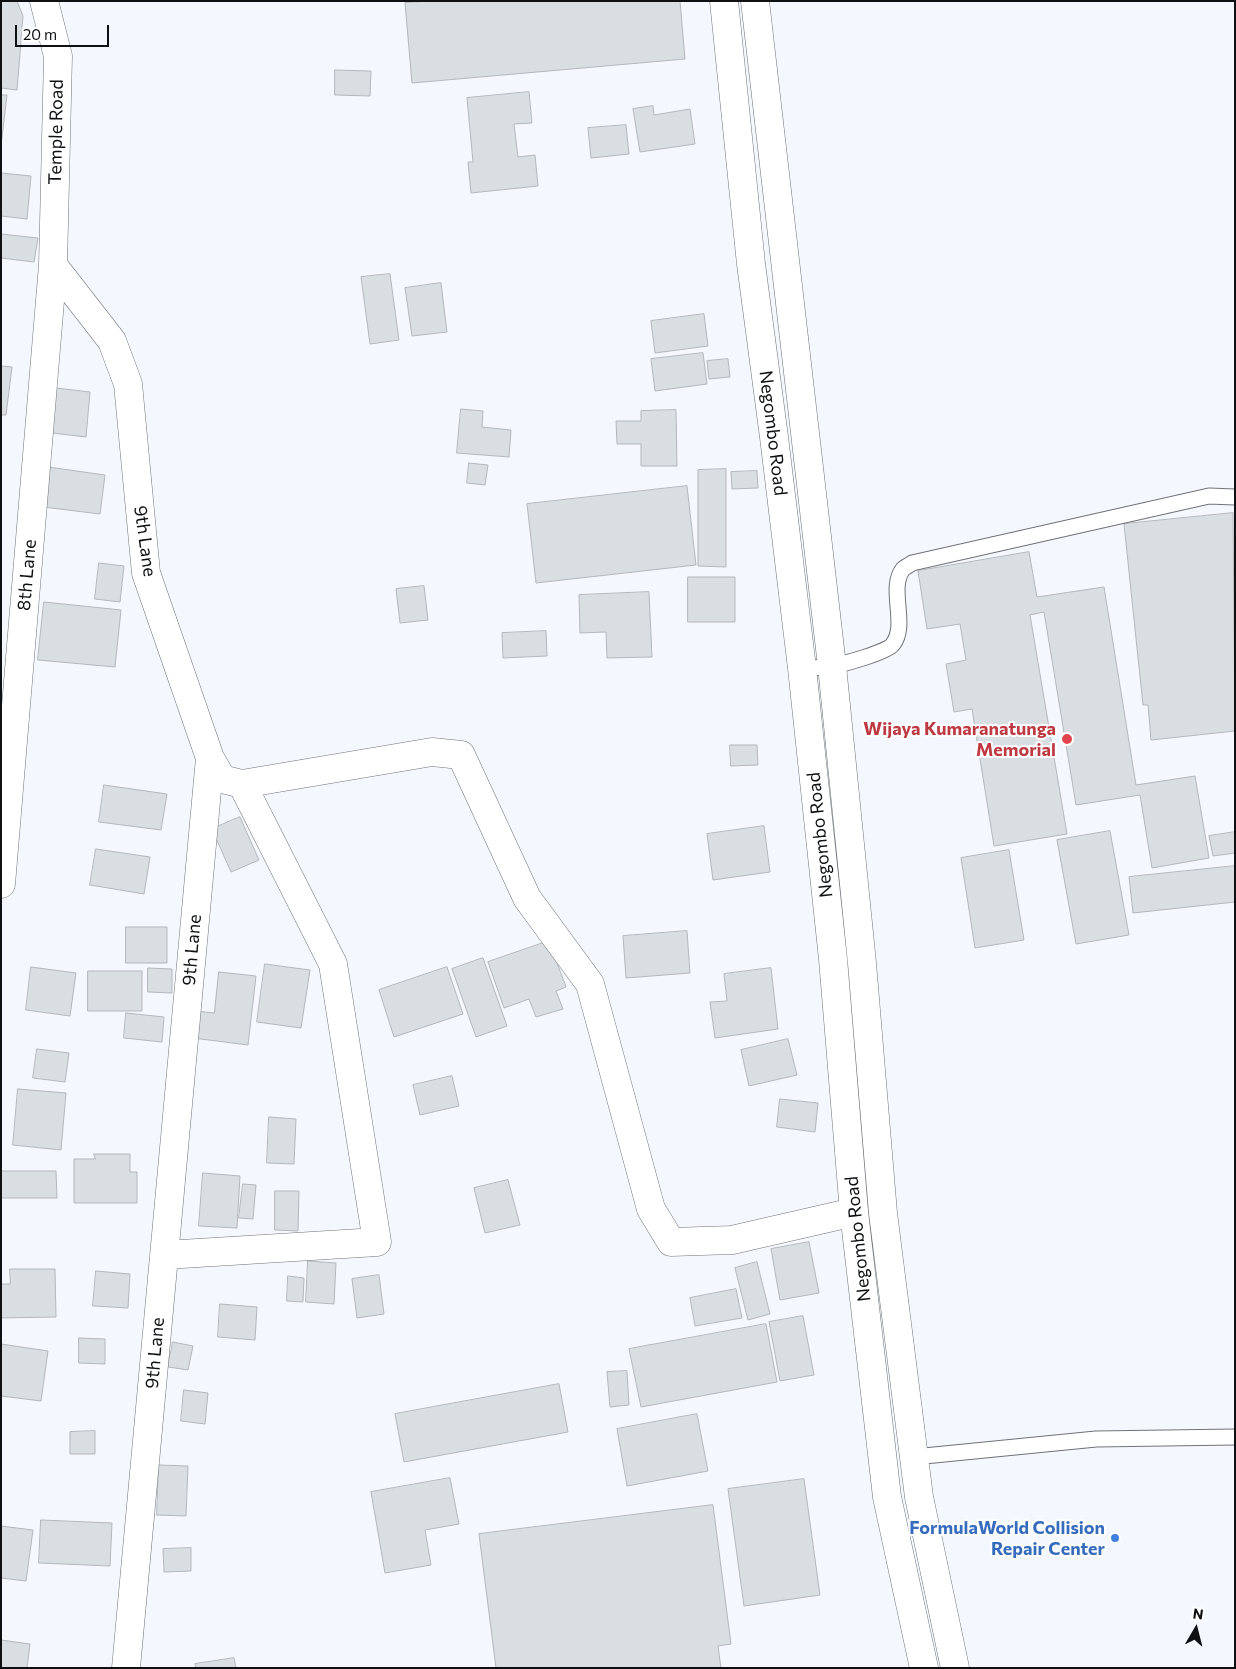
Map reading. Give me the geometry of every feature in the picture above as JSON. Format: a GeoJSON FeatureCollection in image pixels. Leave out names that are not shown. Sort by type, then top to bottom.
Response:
{"type":"FeatureCollection","features":[{"type":"Feature","properties":{"kind":"main road","name":"Temple Road"},"geometry":{"type":"LineString","coordinates":[[44,1],[58,56],[53,265]]}},
{"type":"Feature","properties":{"kind":"main road","name":"Negombo Road"},"geometry":{"type":"LineString","coordinates":[[724,1],[751,264],[802,668],[833,959],[854,1212],[887,1497],[924,1668]]}},
{"type":"Feature","properties":{"kind":"main road","name":"Negombo Road"},"geometry":{"type":"LineString","coordinates":[[755,1],[832,666],[862,963],[883,1213],[918,1497],[955,1668]]}},
{"type":"Feature","properties":{"kind":"main road","name":"9th Lane"},"geometry":{"type":"LineString","coordinates":[[53,265],[112,341],[128,384],[146,573],[210,758],[126,1668]]}},
{"type":"Feature","properties":{"kind":"main road","name":"8th Lane"},"geometry":{"type":"LineString","coordinates":[[1,884],[53,265]]}},
{"type":"Feature","properties":{"kind":"main road"},"geometry":{"type":"LineString","coordinates":[[210,758],[222,779],[242,784],[432,752],[461,756],[527,898],[590,984],[651,1209],[671,1242],[732,1240],[854,1212]]}},
{"type":"Feature","properties":{"kind":"main road"},"geometry":{"type":"LineString","coordinates":[[165,1255],[377,1242],[333,964],[242,784]]}},
{"type":"Feature","properties":{"kind":"lane"},"geometry":{"type":"LineString","coordinates":[[802,668],[832,666],[874,654],[892,646],[898,630],[899,578],[903,569],[912,563],[1209,496],[1235,497]]}},
{"type":"Feature","properties":{"kind":"lane"},"geometry":{"type":"LineString","coordinates":[[914,1457],[1096,1439],[1235,1438]]}},
{"type":"Feature","properties":{"kind":"building"},"geometry":{"type":"Polygon","coordinates":[[[1,1],[17,1],[23,16],[17,90],[1,88],[1,1]]]}},
{"type":"Feature","properties":{"kind":"building"},"geometry":{"type":"Polygon","coordinates":[[[430,1],[680,1],[685,59],[412,83],[405,3],[430,1]]]}},
{"type":"Feature","properties":{"kind":"building"},"geometry":{"type":"Polygon","coordinates":[[[335,70],[371,71],[370,96],[335,95],[335,70]]]}},
{"type":"Feature","properties":{"kind":"building"},"geometry":{"type":"Polygon","coordinates":[[[529,92],[532,123],[514,124],[518,157],[535,155],[538,186],[471,193],[468,162],[473,162],[467,98],[529,92]]]}},
{"type":"Feature","properties":{"kind":"building"},"geometry":{"type":"Polygon","coordinates":[[[1,95],[7,95],[1,146],[1,95]]]}},
{"type":"Feature","properties":{"kind":"building"},"geometry":{"type":"Polygon","coordinates":[[[653,106],[654,115],[690,109],[695,144],[640,152],[633,109],[653,106]]]}},
{"type":"Feature","properties":{"kind":"building"},"geometry":{"type":"Polygon","coordinates":[[[626,125],[629,154],[591,158],[588,128],[626,125]]]}},
{"type":"Feature","properties":{"kind":"building"},"geometry":{"type":"Polygon","coordinates":[[[1,173],[31,176],[27,219],[1,216],[1,173]]]}},
{"type":"Feature","properties":{"kind":"building"},"geometry":{"type":"Polygon","coordinates":[[[1,234],[38,238],[34,262],[1,258],[1,234]]]}},
{"type":"Feature","properties":{"kind":"building"},"geometry":{"type":"Polygon","coordinates":[[[390,274],[399,340],[370,344],[361,277],[390,274]]]}},
{"type":"Feature","properties":{"kind":"building"},"geometry":{"type":"Polygon","coordinates":[[[441,283],[447,332],[412,336],[405,288],[441,283]]]}},
{"type":"Feature","properties":{"kind":"building"},"geometry":{"type":"Polygon","coordinates":[[[704,314],[708,346],[655,353],[651,321],[704,314]]]}},
{"type":"Feature","properties":{"kind":"building"},"geometry":{"type":"Polygon","coordinates":[[[703,353],[707,384],[655,391],[651,359],[703,353]]]}},
{"type":"Feature","properties":{"kind":"building"},"geometry":{"type":"Polygon","coordinates":[[[728,359],[730,377],[709,379],[707,361],[728,359]]]}},
{"type":"Feature","properties":{"kind":"building"},"geometry":{"type":"Polygon","coordinates":[[[1,366],[12,367],[6,415],[1,415],[1,366]]]}},
{"type":"Feature","properties":{"kind":"building"},"geometry":{"type":"Polygon","coordinates":[[[56,388],[90,392],[86,437],[52,433],[56,388]]]}},
{"type":"Feature","properties":{"kind":"building"},"geometry":{"type":"Polygon","coordinates":[[[461,409],[483,411],[482,427],[511,430],[509,457],[457,453],[461,409]]]}},
{"type":"Feature","properties":{"kind":"building"},"geometry":{"type":"Polygon","coordinates":[[[676,410],[677,466],[641,466],[641,444],[617,444],[616,421],[641,421],[641,411],[676,410]]]}},
{"type":"Feature","properties":{"kind":"building"},"geometry":{"type":"Polygon","coordinates":[[[469,463],[488,465],[485,485],[467,483],[469,463]]]}},
{"type":"Feature","properties":{"kind":"building"},"geometry":{"type":"Polygon","coordinates":[[[48,467],[105,475],[100,514],[43,507],[48,467]]]}},
{"type":"Feature","properties":{"kind":"building"},"geometry":{"type":"Polygon","coordinates":[[[726,469],[726,567],[698,566],[698,470],[726,469]]]}},
{"type":"Feature","properties":{"kind":"building"},"geometry":{"type":"Polygon","coordinates":[[[757,471],[758,488],[732,489],[731,472],[757,471]]]}},
{"type":"Feature","properties":{"kind":"building"},"geometry":{"type":"Polygon","coordinates":[[[687,486],[696,565],[536,583],[527,504],[687,486]]]}},
{"type":"Feature","properties":{"kind":"building"},"geometry":{"type":"Polygon","coordinates":[[[1233,513],[1235,731],[1151,740],[1148,705],[1143,705],[1124,524],[1233,513]]]}},
{"type":"Feature","properties":{"kind":"building"},"geometry":{"type":"Polygon","coordinates":[[[1029,552],[1037,597],[1104,587],[1136,785],[1195,776],[1209,858],[1152,868],[1140,795],[1076,805],[1044,612],[1030,615],[1067,834],[994,846],[972,709],[954,712],[946,664],[966,660],[960,624],[927,629],[918,571],[1029,552]]]}},
{"type":"Feature","properties":{"kind":"building"},"geometry":{"type":"Polygon","coordinates":[[[99,563],[124,566],[120,602],[95,599],[99,563]]]}},
{"type":"Feature","properties":{"kind":"building"},"geometry":{"type":"Polygon","coordinates":[[[688,577],[735,577],[735,622],[688,622],[688,577]]]}},
{"type":"Feature","properties":{"kind":"building"},"geometry":{"type":"Polygon","coordinates":[[[424,586],[428,620],[400,623],[396,589],[424,586]]]}},
{"type":"Feature","properties":{"kind":"building"},"geometry":{"type":"Polygon","coordinates":[[[649,592],[652,657],[607,658],[606,632],[580,633],[579,595],[649,592]]]}},
{"type":"Feature","properties":{"kind":"building"},"geometry":{"type":"Polygon","coordinates":[[[44,602],[121,610],[115,667],[38,660],[44,602]]]}},
{"type":"Feature","properties":{"kind":"building"},"geometry":{"type":"Polygon","coordinates":[[[546,631],[547,656],[503,658],[502,633],[546,631]]]}},
{"type":"Feature","properties":{"kind":"building"},"geometry":{"type":"Polygon","coordinates":[[[730,745],[757,745],[758,765],[731,766],[730,745]]]}},
{"type":"Feature","properties":{"kind":"building"},"geometry":{"type":"Polygon","coordinates":[[[104,785],[167,794],[161,830],[99,822],[104,785]]]}},
{"type":"Feature","properties":{"kind":"building"},"geometry":{"type":"Polygon","coordinates":[[[240,817],[259,860],[231,872],[212,829],[240,817]]]}},
{"type":"Feature","properties":{"kind":"building"},"geometry":{"type":"Polygon","coordinates":[[[764,826],[770,872],[713,880],[707,834],[764,826]]]}},
{"type":"Feature","properties":{"kind":"building"},"geometry":{"type":"Polygon","coordinates":[[[1110,831],[1129,935],[1076,944],[1057,840],[1110,831]]]}},
{"type":"Feature","properties":{"kind":"building"},"geometry":{"type":"Polygon","coordinates":[[[1235,832],[1235,853],[1213,856],[1209,836],[1235,832]]]}},
{"type":"Feature","properties":{"kind":"building"},"geometry":{"type":"Polygon","coordinates":[[[96,849],[150,857],[144,894],[90,885],[96,849]]]}},
{"type":"Feature","properties":{"kind":"building"},"geometry":{"type":"Polygon","coordinates":[[[1009,850],[1024,940],[975,948],[961,858],[1009,850]]]}},
{"type":"Feature","properties":{"kind":"building"},"geometry":{"type":"Polygon","coordinates":[[[1235,866],[1235,902],[1133,913],[1129,877],[1235,866]]]}},
{"type":"Feature","properties":{"kind":"building"},"geometry":{"type":"Polygon","coordinates":[[[126,927],[167,927],[167,963],[126,963],[126,927]]]}},
{"type":"Feature","properties":{"kind":"building"},"geometry":{"type":"Polygon","coordinates":[[[687,931],[690,973],[626,978],[623,936],[687,931]]]}},
{"type":"Feature","properties":{"kind":"building"},"geometry":{"type":"Polygon","coordinates":[[[549,941],[566,987],[556,991],[563,1009],[536,1017],[529,999],[504,1008],[488,962],[549,941]]]}},
{"type":"Feature","properties":{"kind":"building"},"geometry":{"type":"Polygon","coordinates":[[[483,958],[507,1026],[476,1037],[452,969],[483,958]]]}},
{"type":"Feature","properties":{"kind":"building"},"geometry":{"type":"Polygon","coordinates":[[[265,964],[310,970],[301,1028],[257,1022],[265,964]]]}},
{"type":"Feature","properties":{"kind":"building"},"geometry":{"type":"Polygon","coordinates":[[[31,967],[76,973],[70,1016],[26,1010],[31,967]]]}},
{"type":"Feature","properties":{"kind":"building"},"geometry":{"type":"Polygon","coordinates":[[[447,967],[463,1014],[394,1037],[379,990],[447,967]]]}},
{"type":"Feature","properties":{"kind":"building"},"geometry":{"type":"Polygon","coordinates":[[[148,968],[172,969],[172,993],[148,992],[148,968]]]}},
{"type":"Feature","properties":{"kind":"building"},"geometry":{"type":"Polygon","coordinates":[[[771,968],[778,1029],[715,1038],[710,1002],[727,1001],[724,974],[771,968]]]}},
{"type":"Feature","properties":{"kind":"building"},"geometry":{"type":"Polygon","coordinates":[[[88,971],[142,971],[142,1011],[88,1011],[88,971]]]}},
{"type":"Feature","properties":{"kind":"building"},"geometry":{"type":"Polygon","coordinates":[[[219,972],[256,976],[248,1045],[193,1038],[196,1011],[214,1013],[219,972]]]}},
{"type":"Feature","properties":{"kind":"building"},"geometry":{"type":"Polygon","coordinates":[[[126,1013],[164,1017],[162,1042],[124,1038],[126,1013]]]}},
{"type":"Feature","properties":{"kind":"building"},"geometry":{"type":"Polygon","coordinates":[[[788,1039],[797,1075],[749,1086],[741,1050],[788,1039]]]}},
{"type":"Feature","properties":{"kind":"building"},"geometry":{"type":"Polygon","coordinates":[[[37,1049],[69,1053],[65,1082],[33,1078],[37,1049]]]}},
{"type":"Feature","properties":{"kind":"building"},"geometry":{"type":"Polygon","coordinates":[[[452,1076],[459,1106],[420,1115],[413,1085],[452,1076]]]}},
{"type":"Feature","properties":{"kind":"building"},"geometry":{"type":"Polygon","coordinates":[[[18,1089],[66,1093],[61,1150],[13,1145],[18,1089]]]}},
{"type":"Feature","properties":{"kind":"building"},"geometry":{"type":"Polygon","coordinates":[[[780,1099],[818,1103],[815,1132],[777,1127],[780,1099]]]}},
{"type":"Feature","properties":{"kind":"building"},"geometry":{"type":"Polygon","coordinates":[[[269,1117],[296,1119],[294,1164],[267,1163],[269,1117]]]}},
{"type":"Feature","properties":{"kind":"building"},"geometry":{"type":"Polygon","coordinates":[[[94,1154],[130,1154],[130,1172],[137,1172],[137,1203],[74,1203],[74,1159],[95,1159],[94,1154]]]}},
{"type":"Feature","properties":{"kind":"building"},"geometry":{"type":"Polygon","coordinates":[[[1,1171],[56,1171],[57,1198],[1,1198],[1,1171]]]}},
{"type":"Feature","properties":{"kind":"building"},"geometry":{"type":"Polygon","coordinates":[[[203,1173],[240,1176],[237,1228],[199,1226],[203,1173]]]}},
{"type":"Feature","properties":{"kind":"building"},"geometry":{"type":"Polygon","coordinates":[[[508,1180],[520,1225],[485,1233],[474,1188],[508,1180]]]}},
{"type":"Feature","properties":{"kind":"building"},"geometry":{"type":"Polygon","coordinates":[[[243,1184],[256,1185],[253,1219],[239,1218],[243,1184]]]}},
{"type":"Feature","properties":{"kind":"building"},"geometry":{"type":"Polygon","coordinates":[[[275,1191],[299,1191],[298,1231],[275,1230],[275,1191]]]}},
{"type":"Feature","properties":{"kind":"building"},"geometry":{"type":"Polygon","coordinates":[[[809,1242],[819,1293],[780,1300],[771,1249],[809,1242]]]}},
{"type":"Feature","properties":{"kind":"building"},"geometry":{"type":"Polygon","coordinates":[[[308,1261],[336,1263],[334,1304],[306,1302],[308,1261]]]}},
{"type":"Feature","properties":{"kind":"building"},"geometry":{"type":"Polygon","coordinates":[[[757,1262],[770,1314],[748,1320],[735,1268],[757,1262]]]}},
{"type":"Feature","properties":{"kind":"building"},"geometry":{"type":"Polygon","coordinates":[[[10,1269],[55,1269],[56,1317],[1,1318],[1,1284],[10,1284],[10,1269]]]}},
{"type":"Feature","properties":{"kind":"building"},"geometry":{"type":"Polygon","coordinates":[[[96,1271],[130,1274],[128,1308],[93,1306],[96,1271]]]}},
{"type":"Feature","properties":{"kind":"building"},"geometry":{"type":"Polygon","coordinates":[[[379,1275],[384,1314],[357,1318],[352,1279],[379,1275]]]}},
{"type":"Feature","properties":{"kind":"building"},"geometry":{"type":"Polygon","coordinates":[[[288,1276],[304,1278],[303,1302],[287,1301],[288,1276]]]}},
{"type":"Feature","properties":{"kind":"building"},"geometry":{"type":"Polygon","coordinates":[[[736,1289],[742,1318],[695,1326],[690,1298],[736,1289]]]}},
{"type":"Feature","properties":{"kind":"building"},"geometry":{"type":"Polygon","coordinates":[[[220,1304],[257,1307],[255,1340],[218,1337],[220,1304]]]}},
{"type":"Feature","properties":{"kind":"building"},"geometry":{"type":"Polygon","coordinates":[[[803,1316],[814,1375],[780,1381],[769,1322],[803,1316]]]}},
{"type":"Feature","properties":{"kind":"building"},"geometry":{"type":"Polygon","coordinates":[[[766,1324],[777,1382],[641,1407],[629,1349],[766,1324]]]}},
{"type":"Feature","properties":{"kind":"building"},"geometry":{"type":"Polygon","coordinates":[[[79,1338],[105,1339],[105,1364],[79,1363],[79,1338]]]}},
{"type":"Feature","properties":{"kind":"building"},"geometry":{"type":"Polygon","coordinates":[[[173,1342],[193,1346],[188,1370],[168,1367],[173,1342]]]}},
{"type":"Feature","properties":{"kind":"building"},"geometry":{"type":"Polygon","coordinates":[[[1,1344],[48,1351],[41,1401],[1,1396],[1,1344]]]}},
{"type":"Feature","properties":{"kind":"building"},"geometry":{"type":"Polygon","coordinates":[[[627,1371],[629,1405],[610,1407],[607,1372],[627,1371]]]}},
{"type":"Feature","properties":{"kind":"building"},"geometry":{"type":"Polygon","coordinates":[[[559,1384],[568,1432],[404,1462],[395,1414],[559,1384]]]}},
{"type":"Feature","properties":{"kind":"building"},"geometry":{"type":"Polygon","coordinates":[[[184,1390],[208,1393],[205,1424],[181,1421],[184,1390]]]}},
{"type":"Feature","properties":{"kind":"building"},"geometry":{"type":"Polygon","coordinates":[[[697,1414],[708,1471],[627,1486],[617,1429],[697,1414]]]}},
{"type":"Feature","properties":{"kind":"building"},"geometry":{"type":"Polygon","coordinates":[[[95,1431],[95,1454],[70,1454],[70,1432],[95,1431]]]}},
{"type":"Feature","properties":{"kind":"building"},"geometry":{"type":"Polygon","coordinates":[[[159,1465],[188,1466],[186,1516],[157,1515],[159,1465]]]}},
{"type":"Feature","properties":{"kind":"building"},"geometry":{"type":"Polygon","coordinates":[[[450,1478],[459,1524],[425,1530],[431,1565],[385,1573],[371,1492],[450,1478]]]}},
{"type":"Feature","properties":{"kind":"building"},"geometry":{"type":"Polygon","coordinates":[[[804,1479],[820,1595],[744,1606],[728,1489],[804,1479]]]}},
{"type":"Feature","properties":{"kind":"building"},"geometry":{"type":"Polygon","coordinates":[[[713,1505],[731,1644],[718,1646],[721,1668],[496,1668],[479,1534],[713,1505]]]}},
{"type":"Feature","properties":{"kind":"building"},"geometry":{"type":"Polygon","coordinates":[[[41,1520],[112,1523],[110,1566],[39,1563],[41,1520]]]}},
{"type":"Feature","properties":{"kind":"building"},"geometry":{"type":"Polygon","coordinates":[[[1,1526],[33,1530],[26,1581],[1,1578],[1,1526]]]}},
{"type":"Feature","properties":{"kind":"building"},"geometry":{"type":"Polygon","coordinates":[[[191,1548],[191,1571],[164,1572],[163,1549],[191,1548]]]}},
{"type":"Feature","properties":{"kind":"building"},"geometry":{"type":"Polygon","coordinates":[[[1,1640],[30,1644],[27,1668],[1,1668],[1,1640]]]}},
{"type":"Feature","properties":{"kind":"building"},"geometry":{"type":"Polygon","coordinates":[[[234,1658],[236,1668],[196,1668],[195,1664],[234,1658]]]}},
{"type":"Feature","properties":{"kind":"place","name":"Wijaya Kumaranatunga Memorial"},"geometry":{"type":"Point","coordinates":[1067,739]}},
{"type":"Feature","properties":{"kind":"place","name":"FormulaWorld Collision Repair Center"},"geometry":{"type":"Point","coordinates":[1115,1538]}}]}
